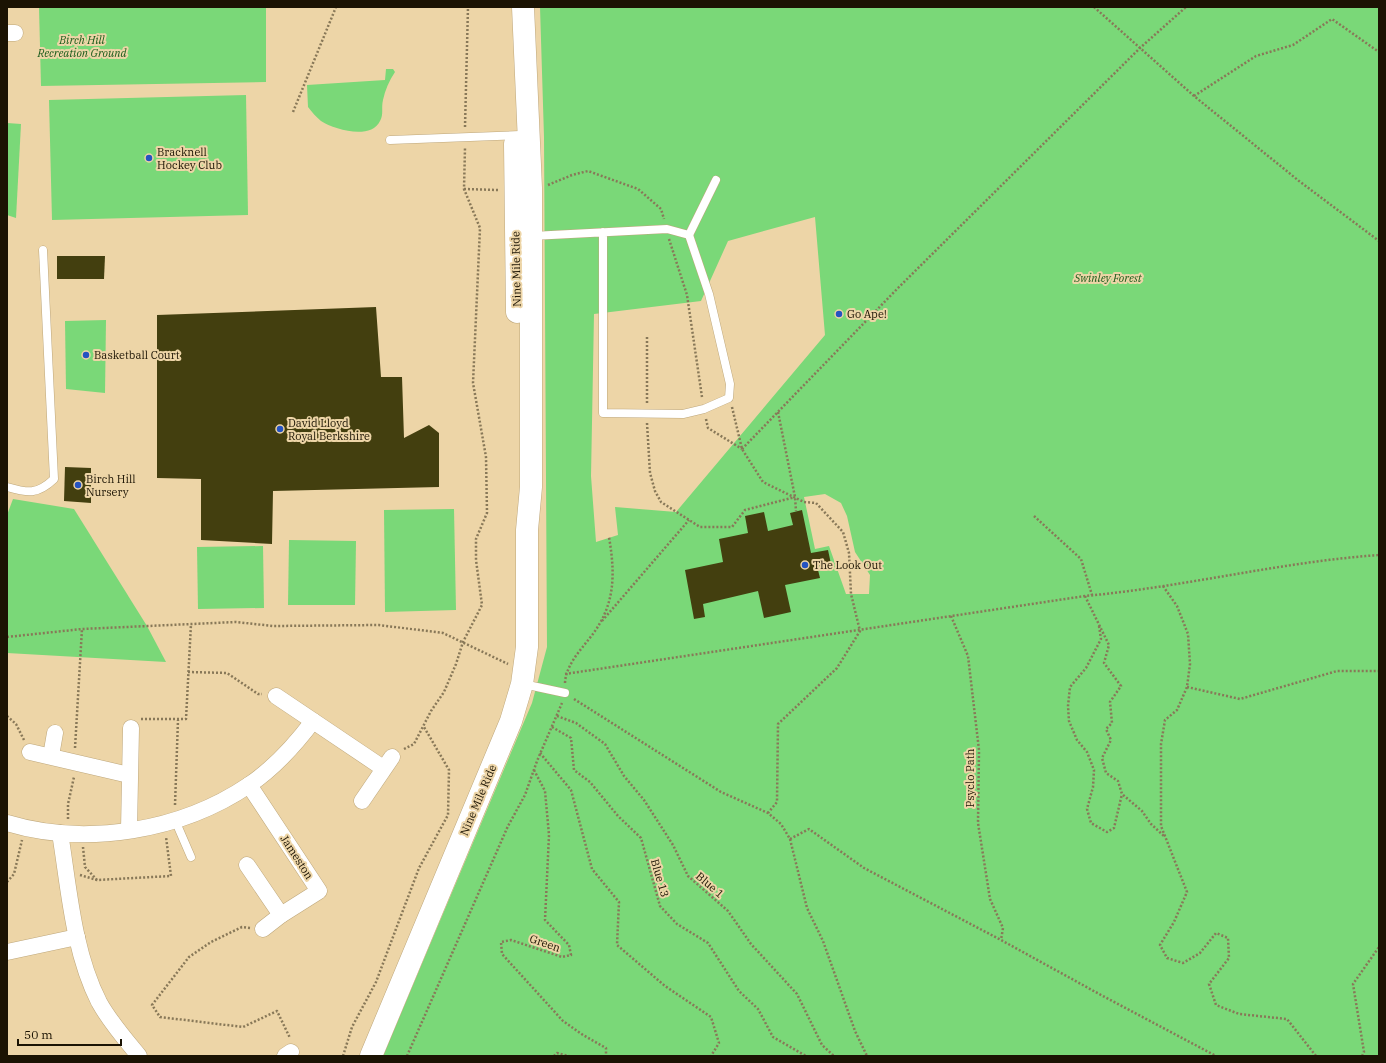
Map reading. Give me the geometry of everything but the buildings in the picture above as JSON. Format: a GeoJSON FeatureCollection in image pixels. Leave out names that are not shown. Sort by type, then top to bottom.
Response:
{"type":"FeatureCollection","features":[{"type":"Feature","properties":{"kind":"main road","name":"Nine Mile Ride"},"geometry":{"type":"LineString","coordinates":[[512,7],[522,135]]}},
{"type":"Feature","properties":{"kind":"main road","name":"Nine Mile Ride"},"geometry":{"type":"LineString","coordinates":[[371,1056],[511,721],[523,678],[527,647],[527,530],[520,486],[524,237],[522,135],[523,7]]}},
{"type":"Feature","properties":{"kind":"street"},"geometry":{"type":"LineString","coordinates":[[276,696],[313,721],[388,762],[362,801]]}},
{"type":"Feature","properties":{"kind":"street"},"geometry":{"type":"LineString","coordinates":[[7,823],[70,833],[97,834],[129,830],[169,821],[215,805],[249,785],[271,767],[299,740],[313,721]]}},
{"type":"Feature","properties":{"kind":"street"},"geometry":{"type":"LineString","coordinates":[[129,830],[131,728]]}},
{"type":"Feature","properties":{"kind":"street"},"geometry":{"type":"LineString","coordinates":[[51,756],[55,733]]}},
{"type":"Feature","properties":{"kind":"street"},"geometry":{"type":"LineString","coordinates":[[30,752],[129,775]]}},
{"type":"Feature","properties":{"kind":"street","name":"Jameston"},"geometry":{"type":"LineString","coordinates":[[249,785],[319,891],[281,915],[263,929]]}},
{"type":"Feature","properties":{"kind":"street"},"geometry":{"type":"LineString","coordinates":[[70,833],[77,936],[99,1002],[116,1027],[139,1056]]}},
{"type":"Feature","properties":{"kind":"street"},"geometry":{"type":"LineString","coordinates":[[248,865],[281,915]]}},
{"type":"Feature","properties":{"kind":"street"},"geometry":{"type":"LineString","coordinates":[[7,952],[77,936]]}},
{"type":"Feature","properties":{"kind":"lane"},"geometry":{"type":"LineString","coordinates":[[390,140],[522,135]]}},
{"type":"Feature","properties":{"kind":"lane"},"geometry":{"type":"LineString","coordinates":[[603,232],[603,413],[683,414],[704,409],[730,398],[730,384],[709,294],[689,235],[716,180]]}},
{"type":"Feature","properties":{"kind":"lane"},"geometry":{"type":"LineString","coordinates":[[524,237],[667,229],[689,235]]}},
{"type":"Feature","properties":{"kind":"lane"},"geometry":{"type":"LineString","coordinates":[[7,487],[28,493],[45,487],[54,479],[43,250]]}},
{"type":"Feature","properties":{"kind":"lane"},"geometry":{"type":"LineString","coordinates":[[523,678],[565,693]]}},
{"type":"Feature","properties":{"kind":"lane"},"geometry":{"type":"LineString","coordinates":[[169,821],[191,857]]}},
{"type":"Feature","properties":{"kind":"path"},"geometry":{"type":"LineString","coordinates":[[293,112],[336,7]]}},
{"type":"Feature","properties":{"kind":"path"},"geometry":{"type":"LineString","coordinates":[[465,124],[468,7]]}},
{"type":"Feature","properties":{"kind":"path"},"geometry":{"type":"LineString","coordinates":[[1094,7],[1194,96],[1299,181],[1379,241]]}},
{"type":"Feature","properties":{"kind":"path"},"geometry":{"type":"LineString","coordinates":[[742,449],[898,288],[1140,48],[1186,7]]}},
{"type":"Feature","properties":{"kind":"path"},"geometry":{"type":"LineString","coordinates":[[1194,96],[1256,56],[1293,45],[1332,19],[1379,52]]}},
{"type":"Feature","properties":{"kind":"path"},"geometry":{"type":"LineString","coordinates":[[388,762],[414,744],[431,711],[444,692],[456,664],[463,642],[482,604],[476,560],[476,539],[486,513],[486,457],[473,383],[480,228],[464,190],[465,150]]}},
{"type":"Feature","properties":{"kind":"path"},"geometry":{"type":"LineString","coordinates":[[547,186],[572,175],[588,171],[638,189],[661,210],[664,219]]}},
{"type":"Feature","properties":{"kind":"path"},"geometry":{"type":"LineString","coordinates":[[464,190],[499,190]]}},
{"type":"Feature","properties":{"kind":"path"},"geometry":{"type":"LineString","coordinates":[[669,237],[687,295],[702,397]]}},
{"type":"Feature","properties":{"kind":"path"},"geometry":{"type":"LineString","coordinates":[[646,337],[646,413],[648,455],[655,491],[661,502],[700,527],[732,528],[745,510],[795,497]]}},
{"type":"Feature","properties":{"kind":"path"},"geometry":{"type":"LineString","coordinates":[[730,398],[742,449],[763,482],[804,502],[816,503],[843,532],[849,553],[851,594],[860,631],[838,668],[778,724],[777,802],[768,813]]}},
{"type":"Feature","properties":{"kind":"path"},"geometry":{"type":"LineString","coordinates":[[778,412],[795,497],[796,512]]}},
{"type":"Feature","properties":{"kind":"path"},"geometry":{"type":"LineString","coordinates":[[705,416],[708,428],[742,449]]}},
{"type":"Feature","properties":{"kind":"path"},"geometry":{"type":"LineString","coordinates":[[1034,516],[1081,559],[1092,595]]}},
{"type":"Feature","properties":{"kind":"path"},"geometry":{"type":"LineString","coordinates":[[407,1056],[462,934],[508,826],[525,796],[540,754],[557,716],[565,693],[566,674],[583,645],[600,623],[689,520]]}},
{"type":"Feature","properties":{"kind":"path"},"geometry":{"type":"LineString","coordinates":[[600,623],[613,593],[613,558],[609,536]]}},
{"type":"Feature","properties":{"kind":"path"},"geometry":{"type":"LineString","coordinates":[[566,674],[1344,558],[1379,555]]}},
{"type":"Feature","properties":{"kind":"path"},"geometry":{"type":"LineString","coordinates":[[1163,586],[1177,606],[1188,634],[1190,664],[1187,687],[1177,710],[1165,720],[1161,744],[1161,826],[1187,892],[1174,922],[1160,945],[1167,958],[1183,963],[1200,953],[1216,933],[1228,938],[1229,958],[1209,984],[1216,1004],[1239,1014],[1287,1019],[1316,1056]]}},
{"type":"Feature","properties":{"kind":"path"},"geometry":{"type":"LineString","coordinates":[[1085,596],[1099,624],[1109,645],[1104,664],[1121,686],[1110,702],[1112,723],[1106,729],[1111,740],[1102,758],[1106,772],[1118,781],[1122,794],[1114,828],[1107,832],[1091,824],[1087,809],[1093,787],[1094,770],[1087,752],[1077,740],[1069,721],[1070,687],[1086,668],[1101,639],[1099,624]]}},
{"type":"Feature","properties":{"kind":"path","name":"Psyclo Path"},"geometry":{"type":"LineString","coordinates":[[951,616],[968,656],[979,750],[978,823],[990,899],[1002,928],[1001,940]]}},
{"type":"Feature","properties":{"kind":"path"},"geometry":{"type":"LineString","coordinates":[[7,637],[82,629],[236,622],[273,626],[379,625],[443,633],[463,642],[523,678]]}},
{"type":"Feature","properties":{"kind":"path"},"geometry":{"type":"LineString","coordinates":[[131,728],[133,719],[186,719],[191,624]]}},
{"type":"Feature","properties":{"kind":"path"},"geometry":{"type":"LineString","coordinates":[[82,629],[74,761],[76,772],[68,804],[70,833],[85,867],[97,880],[171,876],[169,821],[178,720]]}},
{"type":"Feature","properties":{"kind":"path"},"geometry":{"type":"LineString","coordinates":[[1187,687],[1240,700],[1337,671],[1379,671]]}},
{"type":"Feature","properties":{"kind":"path"},"geometry":{"type":"LineString","coordinates":[[188,672],[227,673],[258,694],[276,696]]}},
{"type":"Feature","properties":{"kind":"path"},"geometry":{"type":"LineString","coordinates":[[565,693],[721,792],[768,813],[781,824],[790,839],[807,908],[823,941],[855,1031],[867,1056]]}},
{"type":"Feature","properties":{"kind":"path"},"geometry":{"type":"LineString","coordinates":[[7,716],[16,724],[30,752]]}},
{"type":"Feature","properties":{"kind":"path","name":"Blue 1"},"geometry":{"type":"LineString","coordinates":[[557,716],[576,723],[605,744],[624,776],[644,800],[669,838],[688,876],[728,911],[751,944],[797,994],[822,1045],[834,1056]]}},
{"type":"Feature","properties":{"kind":"path"},"geometry":{"type":"LineString","coordinates":[[343,1056],[352,1027],[376,982],[419,868],[448,815],[448,770],[424,727]]}},
{"type":"Feature","properties":{"kind":"path","name":"Blue 13"},"geometry":{"type":"LineString","coordinates":[[552,727],[571,738],[574,770],[590,782],[618,816],[641,838],[660,906],[677,924],[708,943],[739,991],[758,1009],[773,1037],[806,1056]]}},
{"type":"Feature","properties":{"kind":"path"},"geometry":{"type":"LineString","coordinates":[[540,754],[571,790],[592,869],[619,902],[617,945],[666,986],[710,1017],[719,1043],[711,1056]]}},
{"type":"Feature","properties":{"kind":"path","name":"Green"},"geometry":{"type":"LineString","coordinates":[[534,770],[545,791],[549,835],[545,920],[569,945],[571,955],[562,957],[510,940],[501,942],[502,954],[563,1021],[583,1035],[606,1048],[606,1056]]}},
{"type":"Feature","properties":{"kind":"path"},"geometry":{"type":"LineString","coordinates":[[1122,794],[1142,811],[1151,824],[1166,838]]}},
{"type":"Feature","properties":{"kind":"path"},"geometry":{"type":"LineString","coordinates":[[7,882],[14,874],[26,827]]}},
{"type":"Feature","properties":{"kind":"path"},"geometry":{"type":"LineString","coordinates":[[790,839],[809,829],[864,868],[1216,1056]]}},
{"type":"Feature","properties":{"kind":"path"},"geometry":{"type":"LineString","coordinates":[[263,929],[242,926],[211,942],[189,957],[152,1005],[160,1017],[243,1027],[277,1011],[293,1044],[288,1054]]}},
{"type":"Feature","properties":{"kind":"path"},"geometry":{"type":"LineString","coordinates":[[1362,1056],[1364,1052],[1353,984],[1379,947]]}},
{"type":"Feature","properties":{"kind":"path"},"geometry":{"type":"LineString","coordinates":[[554,1056],[557,1053],[569,1056]]}},
{"type":"Feature","properties":{"kind":"green space","name":"Birch Hill Recreation Ground"},"geometry":{"type":"Polygon","coordinates":[[[39,7],[266,7],[266,82],[41,86],[39,7]]]}},
{"type":"Feature","properties":{"kind":"green space","name":"Swinley Forest"},"geometry":{"type":"Polygon","coordinates":[[[540,7],[1379,7],[1379,1056],[383,1056],[532,703],[547,647],[544,137],[540,7]],[[815,217],[728,241],[701,301],[594,314],[591,476],[596,542],[618,535],[615,507],[676,512],[825,335],[815,217]],[[825,494],[804,497],[815,549],[829,546],[846,594],[869,594],[870,575],[855,552],[847,516],[841,503],[825,494]]]}},
{"type":"Feature","properties":{"kind":"green space"},"geometry":{"type":"Polygon","coordinates":[[[386,69],[393,69],[395,72],[385,93],[380,121],[375,127],[369,130],[352,132],[327,124],[321,121],[308,107],[307,85],[385,80],[386,69]]]}},
{"type":"Feature","properties":{"kind":"green space","name":"Bracknell Hockey Club"},"geometry":{"type":"Polygon","coordinates":[[[246,95],[248,215],[52,220],[49,100],[246,95]]]}},
{"type":"Feature","properties":{"kind":"green space"},"geometry":{"type":"Polygon","coordinates":[[[7,123],[21,124],[16,218],[7,215],[7,123]]]}},
{"type":"Feature","properties":{"kind":"green space","name":"Basketball Court"},"geometry":{"type":"Polygon","coordinates":[[[106,320],[105,393],[66,389],[65,321],[106,320]]]}},
{"type":"Feature","properties":{"kind":"green space"},"geometry":{"type":"Polygon","coordinates":[[[13,499],[74,509],[147,626],[166,662],[7,653],[7,515],[13,499]]]}},
{"type":"Feature","properties":{"kind":"green space"},"geometry":{"type":"Polygon","coordinates":[[[454,509],[456,610],[385,612],[384,510],[454,509]]]}},
{"type":"Feature","properties":{"kind":"green space"},"geometry":{"type":"Polygon","coordinates":[[[289,540],[356,541],[355,605],[288,605],[289,540]]]}},
{"type":"Feature","properties":{"kind":"green space"},"geometry":{"type":"Polygon","coordinates":[[[263,546],[264,608],[198,609],[197,547],[263,546]]]}},
{"type":"Feature","properties":{"kind":"place","name":"Bracknell Hockey Club"},"geometry":{"type":"Point","coordinates":[149,158]}},
{"type":"Feature","properties":{"kind":"place","name":"Go Ape!"},"geometry":{"type":"Point","coordinates":[839,314]}},
{"type":"Feature","properties":{"kind":"place","name":"Basketball Court"},"geometry":{"type":"Point","coordinates":[86,355]}},
{"type":"Feature","properties":{"kind":"place","name":"David Lloyd Royal Berkshire"},"geometry":{"type":"Point","coordinates":[280,429]}},
{"type":"Feature","properties":{"kind":"place","name":"Birch Hill Nursery"},"geometry":{"type":"Point","coordinates":[78,485]}},
{"type":"Feature","properties":{"kind":"place","name":"The Look Out"},"geometry":{"type":"Point","coordinates":[805,565]}}]}
